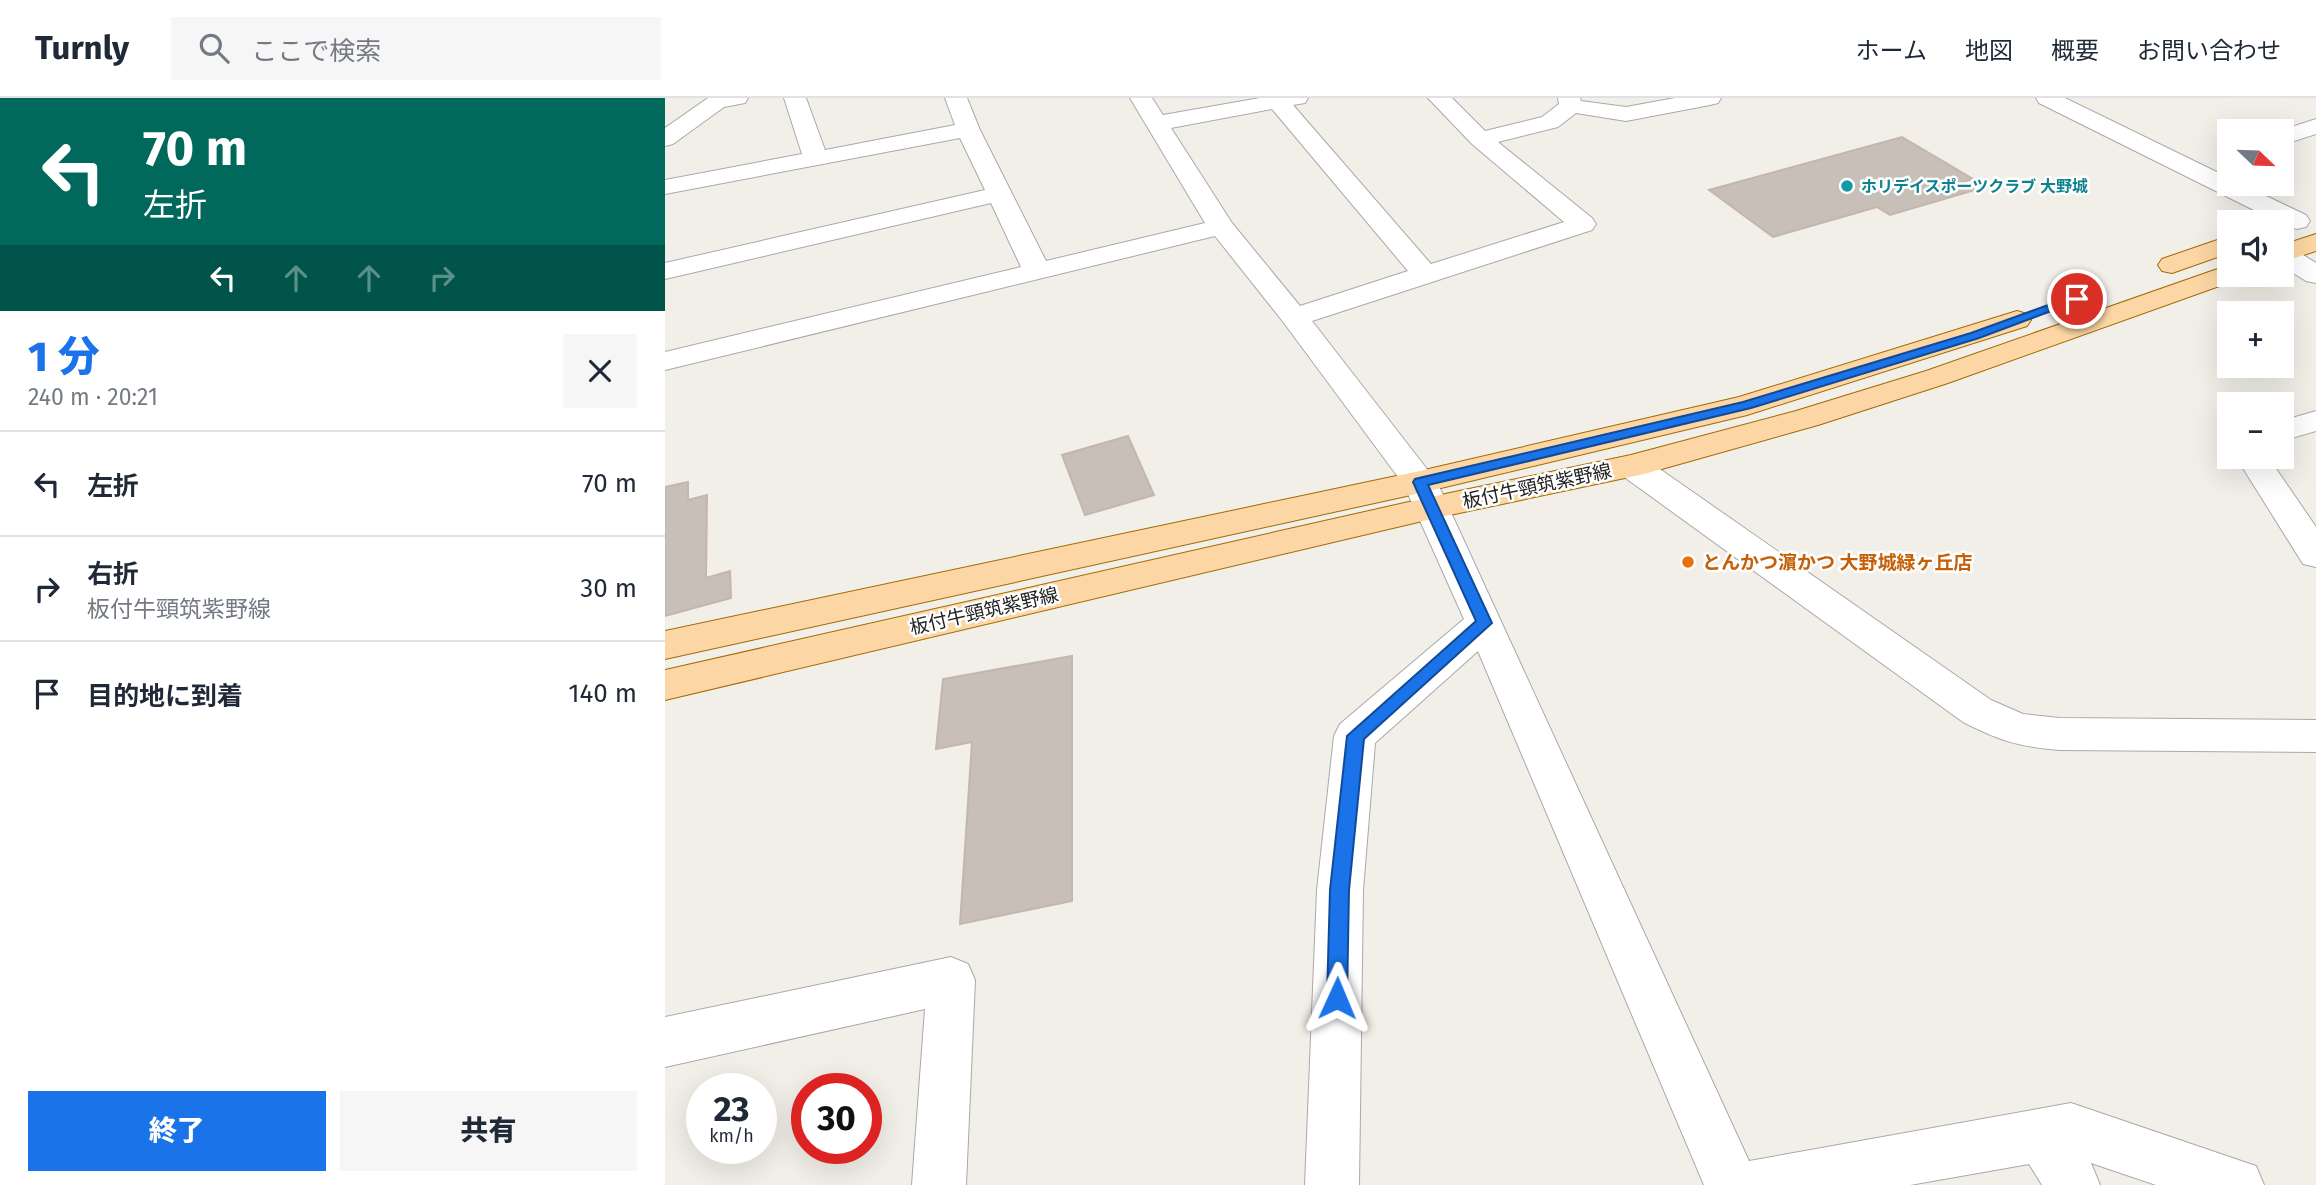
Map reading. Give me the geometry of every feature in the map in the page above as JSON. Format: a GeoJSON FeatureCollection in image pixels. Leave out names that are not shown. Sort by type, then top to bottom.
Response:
{"type":"FeatureCollection","features":[{"type":"Feature","properties":{"kind":"main road"},"geometry":{"type":"LineString","coordinates":[[2294,250],[2316,242]]}},
{"type":"Feature","properties":{"kind":"main road","name":"板付牛頸筑紫野線"},"geometry":{"type":"LineString","coordinates":[[665,685],[1425,495],[1747,405],[1975,335],[2217,248]]}},
{"type":"Feature","properties":{"kind":"main road","name":"板付牛頸筑紫野線"},"geometry":{"type":"LineString","coordinates":[[665,645],[1425,495],[1632,466],[1807,418],[1937,377],[2217,277]]}},
{"type":"Feature","properties":{"kind":"street"},"geometry":{"type":"LineString","coordinates":[[665,139],[717,102],[737,98]]}},
{"type":"Feature","properties":{"kind":"street"},"geometry":{"type":"LineString","coordinates":[[795,98],[816,159]]}},
{"type":"Feature","properties":{"kind":"street"},"geometry":{"type":"LineString","coordinates":[[955,98],[1037,271]]}},
{"type":"Feature","properties":{"kind":"street"},"geometry":{"type":"LineString","coordinates":[[1141,98],[1221,228],[1294,317],[1425,495],[1485,623],[1733,1185]]}},
{"type":"Feature","properties":{"kind":"street"},"geometry":{"type":"LineString","coordinates":[[1294,317],[1583,224],[1480,139],[1439,98]]}},
{"type":"Feature","properties":{"kind":"street"},"geometry":{"type":"LineString","coordinates":[[1480,139],[1550,121],[1570,102],[1626,114],[1710,98]]}},
{"type":"Feature","properties":{"kind":"street"},"geometry":{"type":"LineString","coordinates":[[2047,98],[2298,220]]}},
{"type":"Feature","properties":{"kind":"street"},"geometry":{"type":"LineString","coordinates":[[2070,109],[2104,98]]}},
{"type":"Feature","properties":{"kind":"street"},"geometry":{"type":"LineString","coordinates":[[1158,123],[1283,99],[1425,274]]}},
{"type":"Feature","properties":{"kind":"street"},"geometry":{"type":"LineString","coordinates":[[2294,134],[2316,127]]}},
{"type":"Feature","properties":{"kind":"street"},"geometry":{"type":"LineString","coordinates":[[665,187],[968,130]]}},
{"type":"Feature","properties":{"kind":"street"},"geometry":{"type":"LineString","coordinates":[[2190,168],[2216,159]]}},
{"type":"Feature","properties":{"kind":"street"},"geometry":{"type":"LineString","coordinates":[[665,271],[999,194]]}},
{"type":"Feature","properties":{"kind":"street"},"geometry":{"type":"LineString","coordinates":[[665,360],[1221,228]]}},
{"type":"Feature","properties":{"kind":"street"},"geometry":{"type":"LineString","coordinates":[[2294,261],[2316,275]]}},
{"type":"Feature","properties":{"kind":"street"},"geometry":{"type":"LineString","coordinates":[[2294,427],[2316,421]]}},
{"type":"Feature","properties":{"kind":"street"},"geometry":{"type":"LineString","coordinates":[[1632,466],[1977,711],[2018,730],[2059,734],[2316,736]]}},
{"type":"Feature","properties":{"kind":"street"},"geometry":{"type":"LineString","coordinates":[[2260,469],[2316,555]]}},
{"type":"Feature","properties":{"kind":"street"},"geometry":{"type":"LineString","coordinates":[[1332,1185],[1340,890],[1355,736],[1485,623]]}},
{"type":"Feature","properties":{"kind":"street"},"geometry":{"type":"LineString","coordinates":[[665,1042],[951,980],[939,1185]]}},
{"type":"Feature","properties":{"kind":"street"},"geometry":{"type":"LineString","coordinates":[[1756,1185],[2071,1130],[2237,1185]]}},
{"type":"Feature","properties":{"kind":"street"},"geometry":{"type":"LineString","coordinates":[[2041,1135],[2073,1185]]}},
{"type":"Feature","properties":{"kind":"building","name":"ホリデイスポーツクラブ 大野城"},"geometry":{"type":"Polygon","coordinates":[[[1902,137],[1973,179],[1963,182],[1975,190],[1890,215],[1877,207],[1773,237],[1709,190],[1902,137]]]}},
{"type":"Feature","properties":{"kind":"building"},"geometry":{"type":"Polygon","coordinates":[[[1128,436],[1154,495],[1085,515],[1062,455],[1128,436]]]}},
{"type":"Feature","properties":{"kind":"building"},"geometry":{"type":"Polygon","coordinates":[[[688,482],[688,500],[707,495],[706,578],[730,571],[731,598],[665,616],[665,487],[688,482]]]}},
{"type":"Feature","properties":{"kind":"building"},"geometry":{"type":"Polygon","coordinates":[[[1072,656],[1072,901],[960,924],[972,742],[936,749],[943,679],[1072,656]]]}},
{"type":"Feature","properties":{"kind":"place","name":"ホリデイスポーツクラブ 大野城"},"geometry":{"type":"Point","coordinates":[1847,186]}},
{"type":"Feature","properties":{"kind":"place","name":"とんかつ濵かつ 大野城緑ヶ丘店"},"geometry":{"type":"Point","coordinates":[1688,562]}},
{"type":"Feature","properties":{"kind":"route"},"geometry":{"type":"LineString","coordinates":[[1337,998],[1340,890],[1355,736],[1485,623],[1420,482],[1747,405],[1975,335],[2077,299]]}}]}
